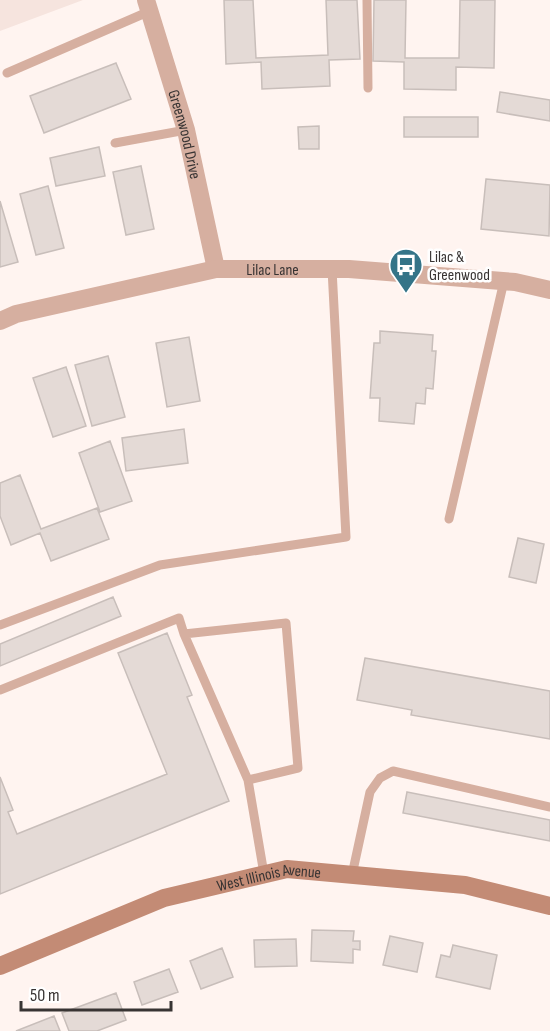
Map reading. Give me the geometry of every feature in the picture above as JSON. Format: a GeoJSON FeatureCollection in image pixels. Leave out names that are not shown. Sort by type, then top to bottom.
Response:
{"type":"FeatureCollection","features":[{"type":"Feature","properties":{"kind":"street","name":"Greenwood Drive"},"geometry":{"type":"LineString","coordinates":[[148,6],[186,130],[216,269]]}},
{"type":"Feature","properties":{"kind":"street","name":"Lilac Lane"},"geometry":{"type":"LineString","coordinates":[[0,321],[16,314],[216,269],[332,269],[504,281],[550,290]]}},
{"type":"Feature","properties":{"kind":"street","name":"West Illinois Avenue"},"geometry":{"type":"LineString","coordinates":[[0,966],[164,898],[286,869],[465,885],[550,906]]}},
{"type":"Feature","properties":{"kind":"lane"},"geometry":{"type":"LineString","coordinates":[[368,0],[368,88]]}},
{"type":"Feature","properties":{"kind":"lane"},"geometry":{"type":"LineString","coordinates":[[7,73],[148,6]]}},
{"type":"Feature","properties":{"kind":"lane"},"geometry":{"type":"LineString","coordinates":[[115,143],[186,130]]}},
{"type":"Feature","properties":{"kind":"lane"},"geometry":{"type":"LineString","coordinates":[[0,625],[160,565],[346,537],[332,269]]}},
{"type":"Feature","properties":{"kind":"lane"},"geometry":{"type":"LineString","coordinates":[[449,519],[504,281]]}},
{"type":"Feature","properties":{"kind":"lane"},"geometry":{"type":"LineString","coordinates":[[0,690],[179,618],[248,780],[264,874]]}},
{"type":"Feature","properties":{"kind":"lane"},"geometry":{"type":"LineString","coordinates":[[184,634],[286,623],[298,768],[248,780]]}},
{"type":"Feature","properties":{"kind":"lane"},"geometry":{"type":"LineString","coordinates":[[352,875],[370,792],[380,778],[393,771],[550,807]]}},
{"type":"Feature","properties":{"kind":"shaded area"},"geometry":{"type":"Polygon","coordinates":[[[0,0],[83,0],[0,31],[0,0]]]}},
{"type":"Feature","properties":{"kind":"building"},"geometry":{"type":"Polygon","coordinates":[[[224,0],[253,0],[256,58],[328,55],[326,0],[357,0],[360,59],[329,60],[330,86],[262,89],[261,62],[226,64],[224,0]]]}},
{"type":"Feature","properties":{"kind":"building"},"geometry":{"type":"Polygon","coordinates":[[[374,0],[406,0],[405,58],[459,58],[460,0],[495,0],[494,68],[456,67],[456,90],[404,89],[404,62],[373,61],[374,0]]]}},
{"type":"Feature","properties":{"kind":"building"},"geometry":{"type":"Polygon","coordinates":[[[116,63],[131,99],[44,133],[30,96],[116,63]]]}},
{"type":"Feature","properties":{"kind":"building"},"geometry":{"type":"Polygon","coordinates":[[[500,92],[550,100],[550,121],[497,112],[500,92]]]}},
{"type":"Feature","properties":{"kind":"building"},"geometry":{"type":"Polygon","coordinates":[[[404,117],[478,117],[478,137],[404,137],[404,117]]]}},
{"type":"Feature","properties":{"kind":"building"},"geometry":{"type":"Polygon","coordinates":[[[319,126],[319,149],[299,149],[298,127],[319,126]]]}},
{"type":"Feature","properties":{"kind":"building"},"geometry":{"type":"Polygon","coordinates":[[[99,147],[105,176],[56,186],[50,158],[99,147]]]}},
{"type":"Feature","properties":{"kind":"building"},"geometry":{"type":"Polygon","coordinates":[[[141,166],[154,229],[126,235],[113,172],[141,166]]]}},
{"type":"Feature","properties":{"kind":"building"},"geometry":{"type":"Polygon","coordinates":[[[486,179],[550,185],[549,236],[481,229],[486,179]]]}},
{"type":"Feature","properties":{"kind":"building"},"geometry":{"type":"Polygon","coordinates":[[[48,186],[64,248],[36,255],[20,194],[48,186]]]}},
{"type":"Feature","properties":{"kind":"building"},"geometry":{"type":"Polygon","coordinates":[[[0,201],[18,262],[0,267],[0,201]]]}},
{"type":"Feature","properties":{"kind":"building"},"geometry":{"type":"Polygon","coordinates":[[[380,331],[433,335],[432,351],[436,351],[433,389],[426,388],[425,404],[416,403],[414,424],[379,421],[380,398],[370,398],[374,343],[380,343],[380,331]]]}},
{"type":"Feature","properties":{"kind":"building"},"geometry":{"type":"Polygon","coordinates":[[[189,337],[200,401],[167,407],[156,343],[189,337]]]}},
{"type":"Feature","properties":{"kind":"building"},"geometry":{"type":"Polygon","coordinates":[[[108,356],[125,417],[92,426],[75,365],[108,356]]]}},
{"type":"Feature","properties":{"kind":"building"},"geometry":{"type":"Polygon","coordinates":[[[66,367],[86,426],[53,437],[33,378],[66,367]]]}},
{"type":"Feature","properties":{"kind":"building"},"geometry":{"type":"Polygon","coordinates":[[[184,429],[188,463],[126,471],[122,438],[184,429]]]}},
{"type":"Feature","properties":{"kind":"building"},"geometry":{"type":"Polygon","coordinates":[[[110,441],[132,501],[100,512],[79,453],[110,441]]]}},
{"type":"Feature","properties":{"kind":"building"},"geometry":{"type":"Polygon","coordinates":[[[20,475],[41,529],[97,508],[109,539],[51,561],[40,533],[11,545],[0,516],[0,483],[20,475]]]}},
{"type":"Feature","properties":{"kind":"building"},"geometry":{"type":"Polygon","coordinates":[[[518,538],[544,544],[536,583],[509,577],[518,538]]]}},
{"type":"Feature","properties":{"kind":"building"},"geometry":{"type":"Polygon","coordinates":[[[113,597],[121,616],[0,666],[0,644],[113,597]]]}},
{"type":"Feature","properties":{"kind":"building"},"geometry":{"type":"Polygon","coordinates":[[[167,633],[192,695],[187,697],[229,801],[0,894],[0,777],[13,810],[8,812],[17,834],[167,774],[118,653],[167,633]]]}},
{"type":"Feature","properties":{"kind":"building"},"geometry":{"type":"Polygon","coordinates":[[[365,658],[550,691],[550,739],[411,715],[412,710],[357,700],[365,658]]]}},
{"type":"Feature","properties":{"kind":"building"},"geometry":{"type":"Polygon","coordinates":[[[407,792],[550,820],[550,841],[403,813],[407,792]]]}},
{"type":"Feature","properties":{"kind":"building"},"geometry":{"type":"Polygon","coordinates":[[[312,930],[354,931],[353,941],[360,941],[360,950],[353,949],[353,963],[311,961],[312,930]]]}},
{"type":"Feature","properties":{"kind":"building"},"geometry":{"type":"Polygon","coordinates":[[[390,936],[423,943],[417,972],[383,965],[390,936]]]}},
{"type":"Feature","properties":{"kind":"building"},"geometry":{"type":"Polygon","coordinates":[[[296,939],[297,966],[255,967],[254,940],[296,939]]]}},
{"type":"Feature","properties":{"kind":"building"},"geometry":{"type":"Polygon","coordinates":[[[453,945],[497,955],[490,989],[436,977],[441,955],[450,957],[453,945]]]}},
{"type":"Feature","properties":{"kind":"building"},"geometry":{"type":"Polygon","coordinates":[[[222,948],[233,977],[201,989],[190,961],[222,948]]]}},
{"type":"Feature","properties":{"kind":"building"},"geometry":{"type":"Polygon","coordinates":[[[169,969],[178,992],[142,1005],[134,982],[169,969]]]}},
{"type":"Feature","properties":{"kind":"building"},"geometry":{"type":"Polygon","coordinates":[[[116,993],[126,1020],[97,1031],[69,1031],[62,1013],[116,993]]]}},
{"type":"Feature","properties":{"kind":"building"},"geometry":{"type":"Polygon","coordinates":[[[54,1016],[60,1031],[16,1031],[54,1016]]]}},
{"type":"Feature","properties":{"kind":"place","name":"Lilac & Greenwood"},"geometry":{"type":"Point","coordinates":[406,294]}}]}
